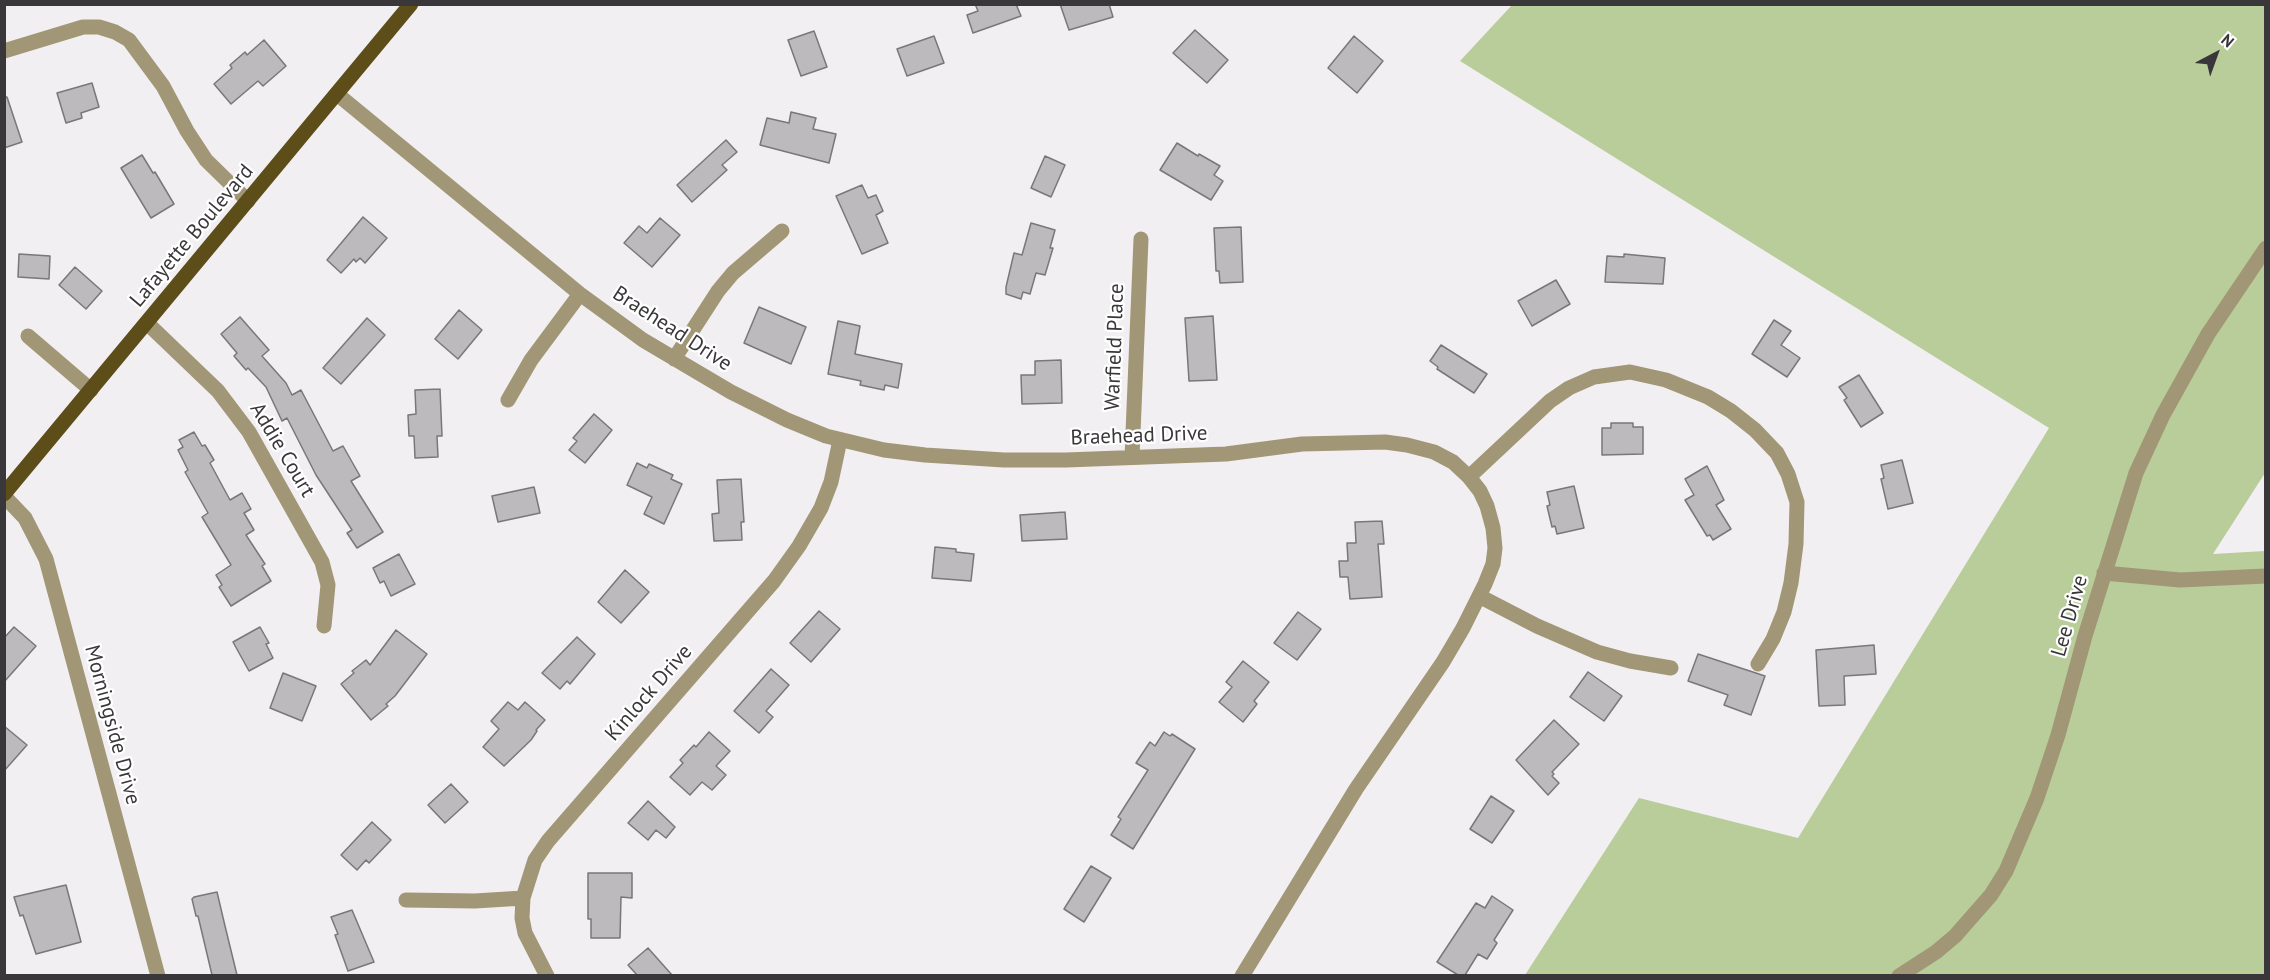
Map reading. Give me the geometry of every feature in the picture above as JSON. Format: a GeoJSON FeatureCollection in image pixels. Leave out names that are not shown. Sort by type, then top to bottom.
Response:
{"type":"FeatureCollection","features":[{"type":"Feature","properties":{"kind":"main road","name":"Lafayette Boulevard"},"geometry":{"type":"LineString","coordinates":[[4,495],[411,4]]}},
{"type":"Feature","properties":{"kind":"street"},"geometry":{"type":"LineString","coordinates":[[4,51],[83,27],[99,27],[129,40],[163,86],[187,131],[206,160],[248,201]]}},
{"type":"Feature","properties":{"kind":"street","name":"Braehead Drive"},"geometry":{"type":"LineString","coordinates":[[337,94],[580,294],[643,340],[787,420],[840,440],[905,453],[1004,460],[1226,454],[1302,444],[1385,442],[1434,452],[1453,462],[1469,477],[1487,506],[1495,548],[1492,564],[1479,596],[1443,662],[1356,789],[1242,975]]}},
{"type":"Feature","properties":{"kind":"street"},"geometry":{"type":"LineString","coordinates":[[674,359],[718,291],[733,273],[782,231]]}},
{"type":"Feature","properties":{"kind":"street","name":"Warfield Place"},"geometry":{"type":"LineString","coordinates":[[1132,457],[1141,239]]}},
{"type":"Feature","properties":{"kind":"street","name":"Lee Drive"},"geometry":{"type":"LineString","coordinates":[[1903,974],[1935,952],[1968,923],[1991,895],[2006,871],[2037,798],[2055,746],[2104,573],[2136,473],[2163,416],[2208,334],[2265,248]]}},
{"type":"Feature","properties":{"kind":"street"},"geometry":{"type":"LineString","coordinates":[[508,400],[531,360],[580,294]]}},
{"type":"Feature","properties":{"kind":"street","name":"Addie Court"},"geometry":{"type":"LineString","coordinates":[[147,323],[218,391],[249,432],[322,562],[328,585],[324,626]]}},
{"type":"Feature","properties":{"kind":"street"},"geometry":{"type":"LineString","coordinates":[[28,336],[91,390]]}},
{"type":"Feature","properties":{"kind":"street"},"geometry":{"type":"LineString","coordinates":[[1469,477],[1550,401],[1569,388],[1594,377],[1630,372],[1666,380],[1708,397],[1731,411],[1755,430],[1777,453],[1788,474],[1797,502],[1796,544],[1791,583],[1784,612],[1773,639],[1758,664]]}},
{"type":"Feature","properties":{"kind":"street","name":"Kinlock Drive"},"geometry":{"type":"LineString","coordinates":[[547,975],[525,933],[522,918],[523,898],[535,860],[548,841],[774,581],[799,546],[821,508],[831,482],[840,440]]}},
{"type":"Feature","properties":{"kind":"street","name":"Morningside Drive"},"geometry":{"type":"LineString","coordinates":[[4,495],[25,518],[46,559],[158,975]]}},
{"type":"Feature","properties":{"kind":"street"},"geometry":{"type":"LineString","coordinates":[[2104,573],[2180,580],[2265,576]]}},
{"type":"Feature","properties":{"kind":"street"},"geometry":{"type":"LineString","coordinates":[[1479,596],[1537,626],[1597,652],[1630,661],[1671,668]]}},
{"type":"Feature","properties":{"kind":"street"},"geometry":{"type":"LineString","coordinates":[[406,900],[475,901],[523,898]]}},
{"type":"Feature","properties":{"kind":"green space"},"geometry":{"type":"Polygon","coordinates":[[[1512,5],[2265,5],[2265,473],[2213,554],[2265,551],[2265,975],[1525,975],[1639,798],[1798,838],[2049,428],[1460,61],[1512,5]]]}},
{"type":"Feature","properties":{"kind":"building"},"geometry":{"type":"Polygon","coordinates":[[[975,4],[1016,4],[1021,16],[973,33],[967,15],[978,11],[975,4]]]}},
{"type":"Feature","properties":{"kind":"building"},"geometry":{"type":"Polygon","coordinates":[[[1060,4],[1109,4],[1113,17],[1069,30],[1060,4]]]}},
{"type":"Feature","properties":{"kind":"building"},"geometry":{"type":"Polygon","coordinates":[[[1195,30],[1228,60],[1207,83],[1173,53],[1195,30]]]}},
{"type":"Feature","properties":{"kind":"building"},"geometry":{"type":"Polygon","coordinates":[[[814,31],[827,67],[801,76],[788,40],[814,31]]]}},
{"type":"Feature","properties":{"kind":"building"},"geometry":{"type":"Polygon","coordinates":[[[934,36],[944,63],[907,76],[897,49],[934,36]]]}},
{"type":"Feature","properties":{"kind":"building"},"geometry":{"type":"Polygon","coordinates":[[[1354,36],[1383,61],[1357,93],[1328,68],[1354,36]]]}},
{"type":"Feature","properties":{"kind":"building"},"geometry":{"type":"Polygon","coordinates":[[[264,40],[286,66],[263,86],[258,81],[231,104],[214,84],[232,68],[230,65],[245,52],[247,55],[264,40]]]}},
{"type":"Feature","properties":{"kind":"building"},"geometry":{"type":"Polygon","coordinates":[[[92,83],[99,107],[81,113],[82,118],[66,123],[57,93],[92,83]]]}},
{"type":"Feature","properties":{"kind":"building"},"geometry":{"type":"Polygon","coordinates":[[[4,97],[7,97],[22,142],[4,148],[4,97]]]}},
{"type":"Feature","properties":{"kind":"building"},"geometry":{"type":"Polygon","coordinates":[[[791,112],[816,118],[813,129],[836,134],[829,163],[760,145],[767,118],[789,123],[791,112]]]}},
{"type":"Feature","properties":{"kind":"building"},"geometry":{"type":"Polygon","coordinates":[[[726,140],[737,152],[722,165],[727,170],[692,202],[677,185],[726,140]]]}},
{"type":"Feature","properties":{"kind":"building"},"geometry":{"type":"Polygon","coordinates":[[[1177,143],[1220,166],[1214,175],[1223,181],[1211,200],[1160,170],[1177,143]]]}},
{"type":"Feature","properties":{"kind":"building"},"geometry":{"type":"Polygon","coordinates":[[[142,155],[174,204],[151,218],[121,168],[142,155]]]}},
{"type":"Feature","properties":{"kind":"building"},"geometry":{"type":"Polygon","coordinates":[[[1045,156],[1065,165],[1051,197],[1031,188],[1045,156]]]}},
{"type":"Feature","properties":{"kind":"building"},"geometry":{"type":"Polygon","coordinates":[[[862,185],[868,198],[876,195],[883,211],[876,215],[888,243],[862,254],[836,196],[862,185]]]}},
{"type":"Feature","properties":{"kind":"building"},"geometry":{"type":"Polygon","coordinates":[[[363,217],[387,238],[365,263],[360,258],[356,262],[354,259],[341,273],[327,260],[363,217]]]}},
{"type":"Feature","properties":{"kind":"building"},"geometry":{"type":"Polygon","coordinates":[[[660,218],[680,235],[652,267],[624,243],[639,226],[647,233],[660,218]]]}},
{"type":"Feature","properties":{"kind":"building"},"geometry":{"type":"Polygon","coordinates":[[[1031,223],[1055,230],[1050,248],[1053,248],[1045,275],[1036,273],[1030,294],[1023,292],[1021,299],[1006,294],[1006,287],[1014,253],[1022,255],[1031,223]]]}},
{"type":"Feature","properties":{"kind":"building"},"geometry":{"type":"Polygon","coordinates":[[[1241,227],[1243,282],[1220,283],[1219,271],[1216,271],[1214,228],[1241,227]]]}},
{"type":"Feature","properties":{"kind":"building"},"geometry":{"type":"Polygon","coordinates":[[[19,254],[50,256],[49,279],[18,277],[19,254]]]}},
{"type":"Feature","properties":{"kind":"building"},"geometry":{"type":"Polygon","coordinates":[[[1624,254],[1665,258],[1663,284],[1605,282],[1607,256],[1624,257],[1624,254]]]}},
{"type":"Feature","properties":{"kind":"building"},"geometry":{"type":"Polygon","coordinates":[[[75,267],[102,291],[86,309],[59,285],[75,267]]]}},
{"type":"Feature","properties":{"kind":"building"},"geometry":{"type":"Polygon","coordinates":[[[1556,280],[1570,304],[1532,326],[1518,301],[1556,280]]]}},
{"type":"Feature","properties":{"kind":"building"},"geometry":{"type":"Polygon","coordinates":[[[759,307],[806,327],[791,364],[744,343],[759,307]]]}},
{"type":"Feature","properties":{"kind":"building"},"geometry":{"type":"Polygon","coordinates":[[[459,310],[482,330],[458,359],[435,339],[459,310]]]}},
{"type":"Feature","properties":{"kind":"building"},"geometry":{"type":"Polygon","coordinates":[[[1213,316],[1217,380],[1189,381],[1185,318],[1213,316]]]}},
{"type":"Feature","properties":{"kind":"building"},"geometry":{"type":"Polygon","coordinates":[[[240,317],[269,350],[262,356],[286,383],[292,395],[301,390],[333,451],[343,446],[360,476],[351,481],[383,532],[357,548],[347,533],[352,530],[316,475],[287,418],[282,421],[266,387],[234,356],[237,353],[221,334],[240,317]]]}},
{"type":"Feature","properties":{"kind":"building"},"geometry":{"type":"Polygon","coordinates":[[[367,318],[385,335],[341,384],[323,368],[367,318]]]}},
{"type":"Feature","properties":{"kind":"building"},"geometry":{"type":"Polygon","coordinates":[[[1774,320],[1791,331],[1781,345],[1800,358],[1787,377],[1752,354],[1774,320]]]}},
{"type":"Feature","properties":{"kind":"building"},"geometry":{"type":"Polygon","coordinates":[[[838,321],[860,326],[855,354],[902,364],[898,388],[885,385],[884,390],[860,385],[861,381],[828,374],[838,321]]]}},
{"type":"Feature","properties":{"kind":"building"},"geometry":{"type":"Polygon","coordinates":[[[1441,345],[1487,374],[1474,393],[1437,369],[1438,367],[1430,361],[1441,345]]]}},
{"type":"Feature","properties":{"kind":"building"},"geometry":{"type":"Polygon","coordinates":[[[1061,360],[1062,403],[1022,404],[1021,375],[1035,375],[1035,361],[1061,360]]]}},
{"type":"Feature","properties":{"kind":"building"},"geometry":{"type":"Polygon","coordinates":[[[1859,375],[1883,413],[1861,427],[1844,400],[1847,398],[1839,387],[1859,375]]]}},
{"type":"Feature","properties":{"kind":"building"},"geometry":{"type":"Polygon","coordinates":[[[440,389],[442,436],[437,436],[438,457],[415,458],[414,436],[409,436],[408,415],[416,414],[415,390],[440,389]]]}},
{"type":"Feature","properties":{"kind":"building"},"geometry":{"type":"Polygon","coordinates":[[[594,414],[612,430],[585,463],[569,450],[577,441],[573,438],[594,414]]]}},
{"type":"Feature","properties":{"kind":"building"},"geometry":{"type":"Polygon","coordinates":[[[1611,423],[1633,423],[1633,427],[1643,427],[1643,454],[1602,455],[1602,428],[1611,428],[1611,423]]]}},
{"type":"Feature","properties":{"kind":"building"},"geometry":{"type":"Polygon","coordinates":[[[194,432],[214,460],[210,463],[230,500],[242,493],[251,509],[244,513],[254,530],[246,535],[265,564],[262,566],[271,581],[231,606],[219,587],[222,585],[216,575],[231,565],[202,517],[208,513],[185,472],[188,470],[178,450],[183,447],[179,440],[194,432]]]}},
{"type":"Feature","properties":{"kind":"building"},"geometry":{"type":"Polygon","coordinates":[[[1902,460],[1913,503],[1888,509],[1881,479],[1884,478],[1881,465],[1902,460]]]}},
{"type":"Feature","properties":{"kind":"building"},"geometry":{"type":"Polygon","coordinates":[[[637,463],[647,468],[649,464],[673,475],[671,479],[682,484],[664,524],[644,514],[652,497],[627,485],[637,463]]]}},
{"type":"Feature","properties":{"kind":"building"},"geometry":{"type":"Polygon","coordinates":[[[1707,466],[1724,500],[1716,505],[1731,529],[1713,540],[1710,535],[1707,536],[1685,500],[1694,495],[1685,479],[1707,466]]]}},
{"type":"Feature","properties":{"kind":"building"},"geometry":{"type":"Polygon","coordinates":[[[741,479],[744,522],[741,522],[742,540],[714,541],[712,514],[719,513],[717,480],[741,479]]]}},
{"type":"Feature","properties":{"kind":"building"},"geometry":{"type":"Polygon","coordinates":[[[1574,486],[1584,528],[1557,534],[1555,526],[1552,527],[1547,506],[1550,505],[1547,492],[1574,486]]]}},
{"type":"Feature","properties":{"kind":"building"},"geometry":{"type":"Polygon","coordinates":[[[534,487],[540,513],[498,522],[492,496],[534,487]]]}},
{"type":"Feature","properties":{"kind":"building"},"geometry":{"type":"Polygon","coordinates":[[[1065,512],[1067,539],[1022,541],[1020,515],[1065,512]]]}},
{"type":"Feature","properties":{"kind":"building"},"geometry":{"type":"Polygon","coordinates":[[[1382,521],[1384,544],[1378,544],[1382,597],[1350,599],[1348,577],[1340,577],[1339,561],[1348,561],[1347,543],[1356,543],[1355,522],[1382,521]]]}},
{"type":"Feature","properties":{"kind":"building"},"geometry":{"type":"Polygon","coordinates":[[[935,547],[974,554],[971,581],[932,578],[935,547]]]}},
{"type":"Feature","properties":{"kind":"building"},"geometry":{"type":"Polygon","coordinates":[[[399,554],[415,584],[391,596],[384,581],[380,583],[373,568],[399,554]]]}},
{"type":"Feature","properties":{"kind":"building"},"geometry":{"type":"Polygon","coordinates":[[[625,570],[649,592],[621,623],[598,602],[625,570]]]}},
{"type":"Feature","properties":{"kind":"building"},"geometry":{"type":"Polygon","coordinates":[[[819,611],[840,629],[811,662],[790,643],[819,611]]]}},
{"type":"Feature","properties":{"kind":"building"},"geometry":{"type":"Polygon","coordinates":[[[1298,612],[1321,629],[1297,660],[1274,643],[1298,612]]]}},
{"type":"Feature","properties":{"kind":"building"},"geometry":{"type":"Polygon","coordinates":[[[14,627],[36,646],[4,682],[4,638],[14,627]]]}},
{"type":"Feature","properties":{"kind":"building"},"geometry":{"type":"Polygon","coordinates":[[[260,627],[269,643],[266,644],[273,658],[249,671],[233,642],[260,627]]]}},
{"type":"Feature","properties":{"kind":"building"},"geometry":{"type":"Polygon","coordinates":[[[396,630],[427,654],[395,696],[386,704],[388,706],[371,720],[341,684],[366,660],[370,665],[396,630]]]}},
{"type":"Feature","properties":{"kind":"building"},"geometry":{"type":"Polygon","coordinates":[[[577,637],[595,654],[570,684],[567,681],[560,689],[542,673],[577,637]]]}},
{"type":"Feature","properties":{"kind":"building"},"geometry":{"type":"Polygon","coordinates":[[[1874,645],[1876,674],[1844,676],[1845,705],[1819,706],[1816,650],[1874,645]]]}},
{"type":"Feature","properties":{"kind":"building"},"geometry":{"type":"Polygon","coordinates":[[[1698,654],[1765,676],[1751,715],[1724,705],[1728,695],[1688,681],[1698,654]]]}},
{"type":"Feature","properties":{"kind":"building"},"geometry":{"type":"Polygon","coordinates":[[[1243,661],[1269,682],[1254,701],[1257,704],[1243,722],[1219,702],[1232,687],[1226,682],[1243,661]]]}},
{"type":"Feature","properties":{"kind":"building"},"geometry":{"type":"Polygon","coordinates":[[[771,669],[789,685],[766,711],[773,717],[759,733],[734,711],[771,669]]]}},
{"type":"Feature","properties":{"kind":"building"},"geometry":{"type":"Polygon","coordinates":[[[1588,672],[1622,696],[1604,721],[1570,697],[1588,672]]]}},
{"type":"Feature","properties":{"kind":"building"},"geometry":{"type":"Polygon","coordinates":[[[283,673],[316,686],[302,721],[270,708],[283,673]]]}},
{"type":"Feature","properties":{"kind":"building"},"geometry":{"type":"Polygon","coordinates":[[[508,702],[518,710],[525,702],[545,720],[531,740],[504,766],[483,747],[499,729],[491,721],[508,702]]]}},
{"type":"Feature","properties":{"kind":"building"},"geometry":{"type":"Polygon","coordinates":[[[1554,720],[1579,744],[1552,772],[1554,774],[1552,776],[1559,783],[1548,795],[1516,760],[1554,720]]]}},
{"type":"Feature","properties":{"kind":"building"},"geometry":{"type":"Polygon","coordinates":[[[4,726],[27,745],[4,771],[4,726]]]}},
{"type":"Feature","properties":{"kind":"building"},"geometry":{"type":"Polygon","coordinates":[[[709,732],[730,751],[716,766],[726,775],[712,790],[702,782],[690,795],[670,777],[683,763],[680,760],[709,732]]]}},
{"type":"Feature","properties":{"kind":"building"},"geometry":{"type":"Polygon","coordinates":[[[1164,732],[1170,736],[1172,734],[1195,749],[1133,849],[1111,835],[1121,819],[1118,817],[1148,770],[1136,763],[1150,742],[1155,746],[1164,732]]]}},
{"type":"Feature","properties":{"kind":"building"},"geometry":{"type":"Polygon","coordinates":[[[451,784],[468,802],[445,823],[428,805],[451,784]]]}},
{"type":"Feature","properties":{"kind":"building"},"geometry":{"type":"Polygon","coordinates":[[[1491,796],[1514,811],[1492,843],[1470,829],[1491,796]]]}},
{"type":"Feature","properties":{"kind":"building"},"geometry":{"type":"Polygon","coordinates":[[[648,801],[675,827],[666,838],[656,830],[648,840],[628,823],[648,801]]]}},
{"type":"Feature","properties":{"kind":"building"},"geometry":{"type":"Polygon","coordinates":[[[372,822],[391,840],[369,863],[366,860],[357,870],[341,855],[372,822]]]}},
{"type":"Feature","properties":{"kind":"building"},"geometry":{"type":"Polygon","coordinates":[[[1091,866],[1111,878],[1084,922],[1064,909],[1091,866]]]}},
{"type":"Feature","properties":{"kind":"building"},"geometry":{"type":"Polygon","coordinates":[[[588,873],[632,873],[632,898],[621,897],[620,938],[591,938],[591,919],[588,919],[588,873]]]}},
{"type":"Feature","properties":{"kind":"building"},"geometry":{"type":"Polygon","coordinates":[[[66,885],[81,942],[36,954],[23,915],[20,916],[14,897],[66,885]]]}},
{"type":"Feature","properties":{"kind":"building"},"geometry":{"type":"Polygon","coordinates":[[[217,892],[237,975],[212,975],[198,916],[196,916],[192,899],[217,892]]]}},
{"type":"Feature","properties":{"kind":"building"},"geometry":{"type":"Polygon","coordinates":[[[1492,896],[1513,910],[1494,940],[1497,943],[1487,959],[1478,954],[1465,975],[1458,975],[1437,962],[1476,903],[1485,908],[1492,896]]]}},
{"type":"Feature","properties":{"kind":"building"},"geometry":{"type":"Polygon","coordinates":[[[352,910],[374,962],[348,971],[331,917],[352,910]]]}},
{"type":"Feature","properties":{"kind":"building"},"geometry":{"type":"Polygon","coordinates":[[[648,948],[672,975],[637,975],[628,965],[648,948]]]}}]}
